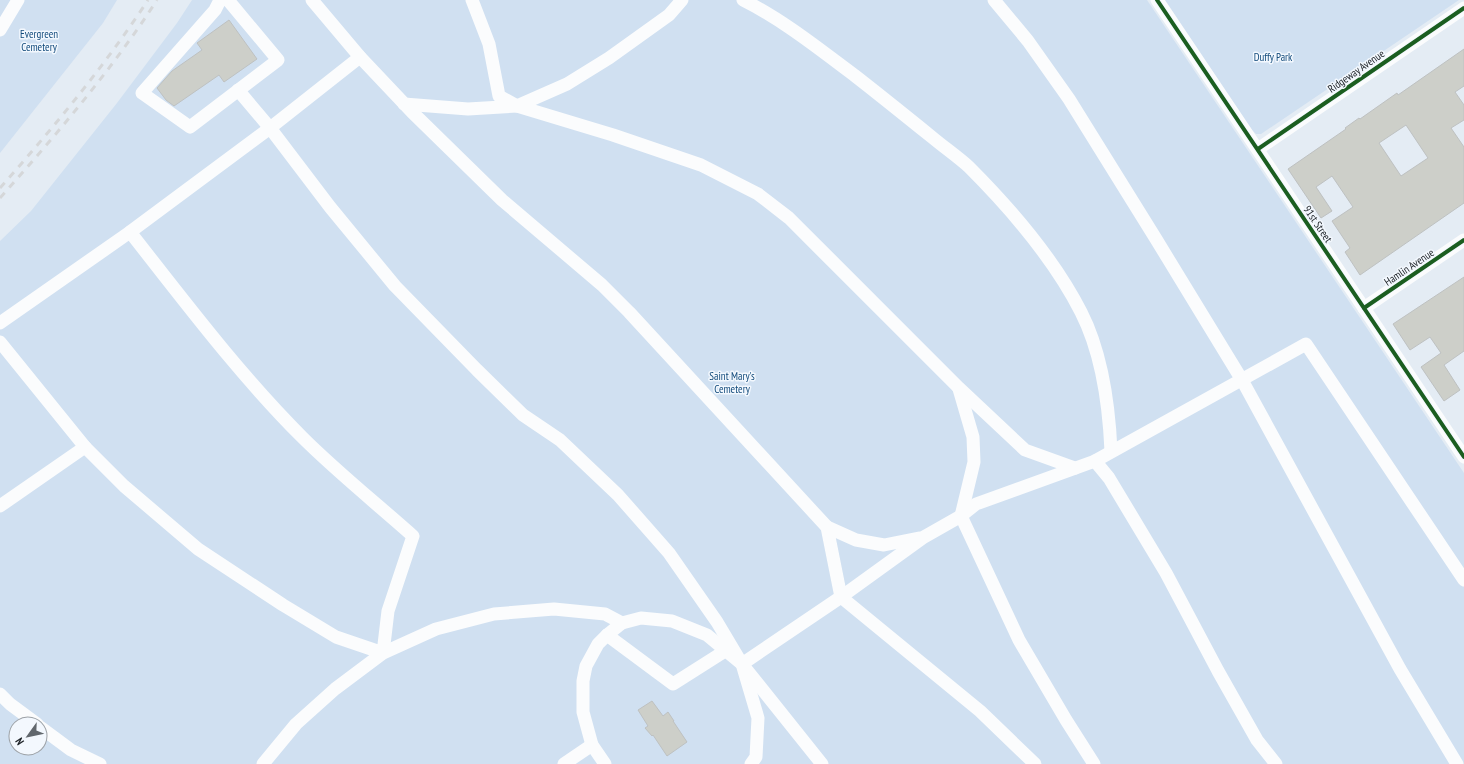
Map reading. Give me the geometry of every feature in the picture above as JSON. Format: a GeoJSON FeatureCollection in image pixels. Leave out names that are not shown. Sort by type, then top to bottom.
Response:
{"type":"FeatureCollection","features":[{"type":"Feature","properties":{"kind":"street"},"geometry":{"type":"LineString","coordinates":[[0,30],[18,0]]}},
{"type":"Feature","properties":{"kind":"street"},"geometry":{"type":"LineString","coordinates":[[220,0],[215,10],[142,93],[190,127],[278,60],[228,0]]}},
{"type":"Feature","properties":{"kind":"street"},"geometry":{"type":"LineString","coordinates":[[312,0],[360,57],[404,104],[502,200],[602,286],[629,312],[827,527],[856,540],[884,546],[924,537]]}},
{"type":"Feature","properties":{"kind":"street"},"geometry":{"type":"LineString","coordinates":[[472,0],[488,44],[499,96],[517,106],[613,135],[701,165],[758,194],[789,218],[959,388],[1025,450],[1075,468]]}},
{"type":"Feature","properties":{"kind":"street"},"geometry":{"type":"LineString","coordinates":[[404,104],[468,109],[517,106],[567,84],[609,58],[668,15],[682,0]]}},
{"type":"Feature","properties":{"kind":"street"},"geometry":{"type":"LineString","coordinates":[[743,0],[758,8],[816,47],[890,103],[968,166],[1000,200],[1040,249],[1066,286],[1081,313],[1093,344],[1105,387],[1112,451]]}},
{"type":"Feature","properties":{"kind":"street"},"geometry":{"type":"LineString","coordinates":[[994,0],[1028,41],[1069,100],[1242,380],[1400,669],[1457,764]]}},
{"type":"Feature","properties":{"kind":"street","name":"91st Street"},"geometry":{"type":"LineString","coordinates":[[1157,0],[1464,457]]}},
{"type":"Feature","properties":{"kind":"street","name":"Ridgeway Avenue"},"geometry":{"type":"LineString","coordinates":[[1258,150],[1464,8]]}},
{"type":"Feature","properties":{"kind":"street"},"geometry":{"type":"LineString","coordinates":[[0,324],[130,232],[270,128],[360,57]]}},
{"type":"Feature","properties":{"kind":"street"},"geometry":{"type":"LineString","coordinates":[[238,90],[270,128],[330,207],[395,286],[523,415],[560,440],[618,495],[669,553],[717,622],[742,664],[822,764]]}},
{"type":"Feature","properties":{"kind":"street"},"geometry":{"type":"LineString","coordinates":[[130,232],[223,351],[302,437],[350,482],[413,536],[388,611],[383,653]]}},
{"type":"Feature","properties":{"kind":"street","name":"Hamlin Avenue"},"geometry":{"type":"LineString","coordinates":[[1364,308],[1464,240]]}},
{"type":"Feature","properties":{"kind":"street"},"geometry":{"type":"LineString","coordinates":[[0,342],[85,447],[124,486],[198,548],[283,605],[336,637],[383,653]]}},
{"type":"Feature","properties":{"kind":"street"},"geometry":{"type":"LineString","coordinates":[[742,664],[841,597],[924,537],[961,516],[976,504],[1095,461],[1306,344],[1464,580]]}},
{"type":"Feature","properties":{"kind":"street"},"geometry":{"type":"LineString","coordinates":[[959,388],[973,437],[974,462],[961,516],[1019,640],[1094,764]]}},
{"type":"Feature","properties":{"kind":"street"},"geometry":{"type":"LineString","coordinates":[[0,506],[85,447]]}},
{"type":"Feature","properties":{"kind":"street"},"geometry":{"type":"LineString","coordinates":[[1095,461],[1110,478],[1166,573],[1218,670],[1258,740],[1276,764]]}},
{"type":"Feature","properties":{"kind":"street"},"geometry":{"type":"LineString","coordinates":[[827,527],[841,597],[980,711],[1036,764]]}},
{"type":"Feature","properties":{"kind":"street"},"geometry":{"type":"LineString","coordinates":[[263,764],[296,724],[335,689],[383,653],[436,629],[494,614],[554,609],[605,614],[622,623]]}},
{"type":"Feature","properties":{"kind":"street"},"geometry":{"type":"LineString","coordinates":[[605,764],[592,745],[583,712],[583,681],[586,666],[598,644],[607,635],[622,623],[641,618],[672,621],[707,635],[724,651],[742,664],[758,718],[756,757],[751,764]]}},
{"type":"Feature","properties":{"kind":"street"},"geometry":{"type":"LineString","coordinates":[[607,635],[673,684],[724,651]]}},
{"type":"Feature","properties":{"kind":"street"},"geometry":{"type":"LineString","coordinates":[[0,694],[10,704],[26,716]]}},
{"type":"Feature","properties":{"kind":"street"},"geometry":{"type":"LineString","coordinates":[[48,732],[72,750],[100,764]]}},
{"type":"Feature","properties":{"kind":"street"},"geometry":{"type":"LineString","coordinates":[[564,764],[592,745]]}},
{"type":"Feature","properties":{"kind":"green space","name":"Evergreen Cemetery"},"geometry":{"type":"Polygon","coordinates":[[[0,0],[117,0],[103,23],[0,153],[0,0]]]}},
{"type":"Feature","properties":{"kind":"green space","name":"Saint Mary's Cemetery"},"geometry":{"type":"Polygon","coordinates":[[[192,0],[1147,0],[1464,473],[1464,764],[0,764],[0,241],[31,211],[117,103],[177,23],[192,0]]]}},
{"type":"Feature","properties":{"kind":"green space","name":"Duffy Park"},"geometry":{"type":"Polygon","coordinates":[[[1165,0],[1459,0],[1261,134],[1256,134],[1165,0]]]}},
{"type":"Feature","properties":{"kind":"building"},"geometry":{"type":"Polygon","coordinates":[[[229,20],[257,59],[224,82],[219,75],[174,106],[166,100],[157,88],[172,71],[202,50],[197,43],[229,20]]]}},
{"type":"Feature","properties":{"kind":"building"},"geometry":{"type":"Polygon","coordinates":[[[1464,49],[1464,86],[1455,92],[1464,105],[1464,120],[1451,128],[1464,147],[1464,203],[1360,275],[1345,252],[1350,248],[1332,221],[1353,207],[1332,176],[1316,187],[1332,211],[1321,218],[1288,169],[1346,129],[1345,128],[1359,118],[1360,119],[1397,93],[1398,95],[1464,49]],[[1406,125],[1379,143],[1401,176],[1428,158],[1406,125]]]}},
{"type":"Feature","properties":{"kind":"building"},"geometry":{"type":"Polygon","coordinates":[[[1464,277],[1464,351],[1444,365],[1460,390],[1444,401],[1421,367],[1441,353],[1430,337],[1410,350],[1393,324],[1464,277]]]}},
{"type":"Feature","properties":{"kind":"building"},"geometry":{"type":"Polygon","coordinates":[[[652,701],[663,716],[668,712],[687,742],[667,756],[653,735],[652,736],[645,728],[648,726],[638,710],[652,701]]]}},
{"type":"Feature","properties":{"kind":"railway"},"geometry":{"type":"LineString","coordinates":[[0,188],[96,73],[148,0]]}},
{"type":"Feature","properties":{"kind":"railway"},"geometry":{"type":"LineString","coordinates":[[0,198],[102,77],[157,0]]}},
{"type":"Feature","properties":{"kind":"cycle path"},"geometry":{"type":"LineString","coordinates":[[1157,0],[1464,457]]}},
{"type":"Feature","properties":{"kind":"cycle path"},"geometry":{"type":"LineString","coordinates":[[1258,149],[1464,8]]}},
{"type":"Feature","properties":{"kind":"cycle path"},"geometry":{"type":"LineString","coordinates":[[1364,308],[1464,240]]}}]}
